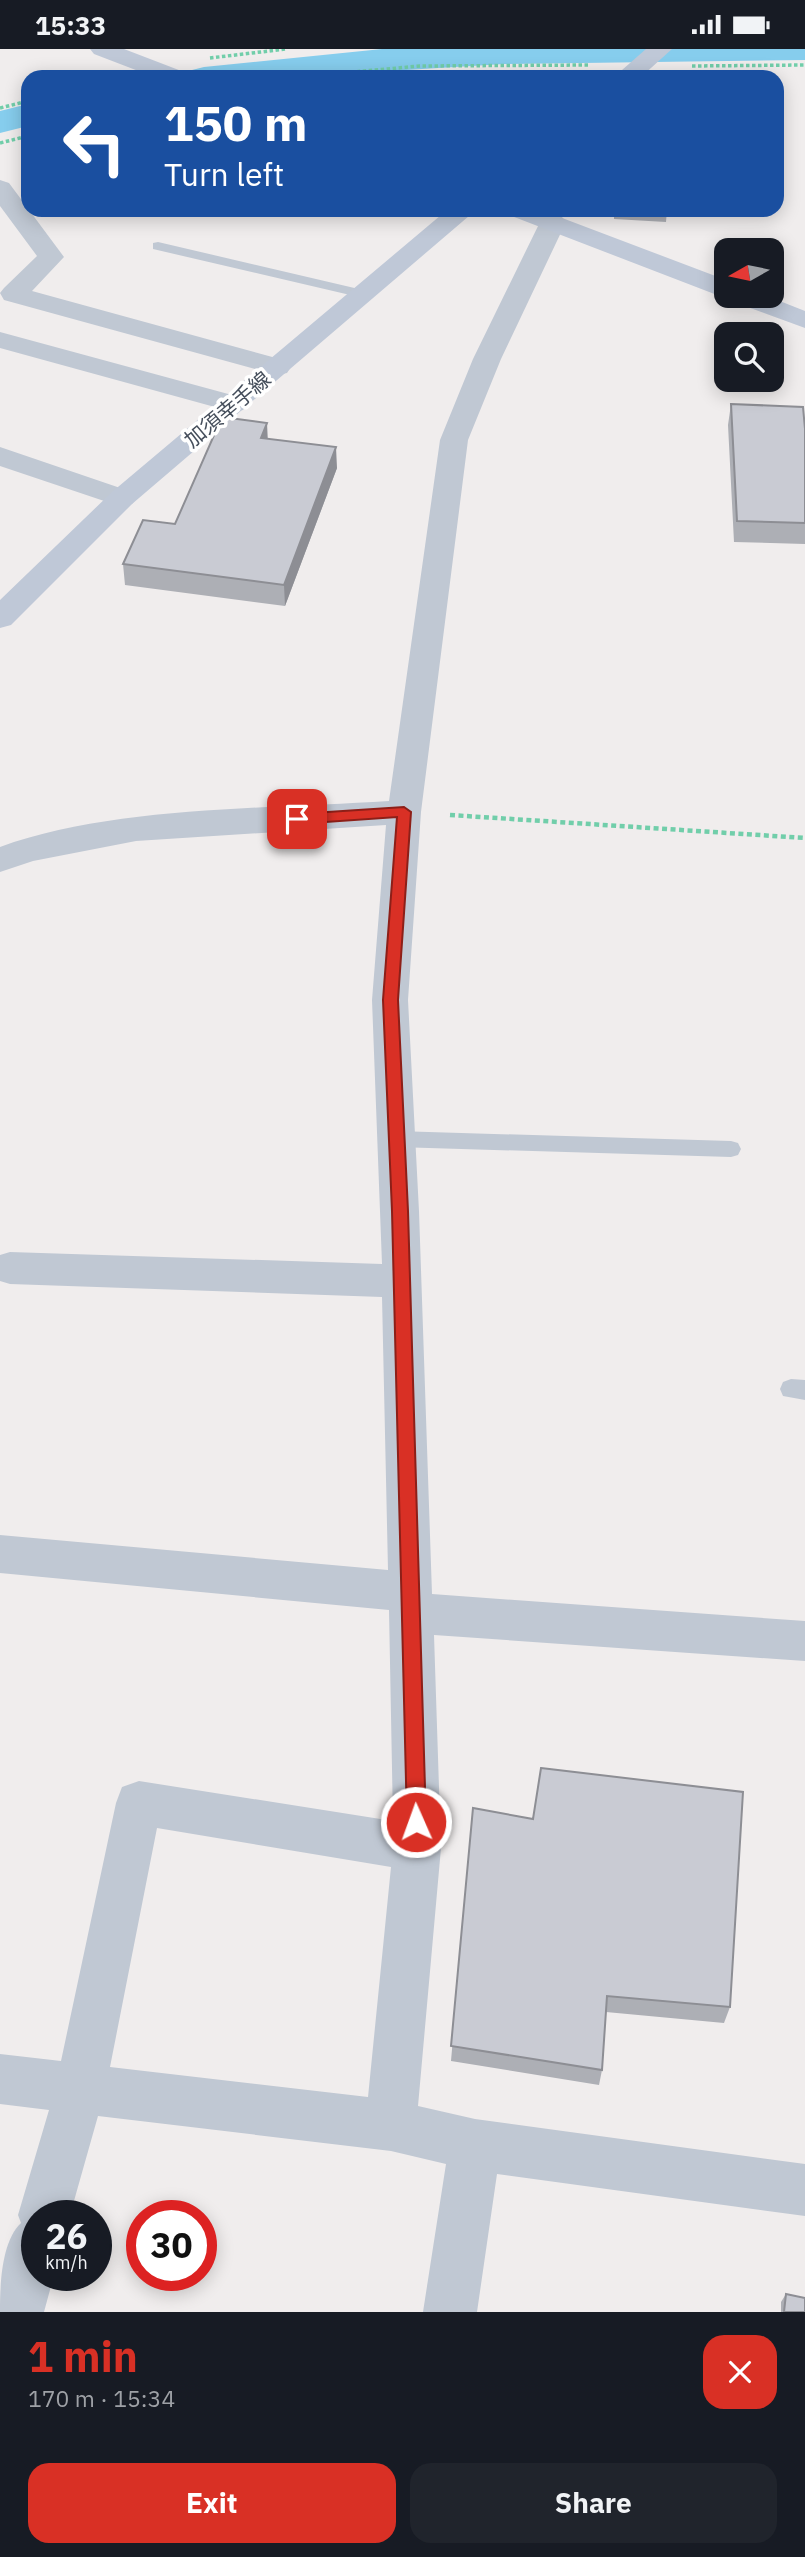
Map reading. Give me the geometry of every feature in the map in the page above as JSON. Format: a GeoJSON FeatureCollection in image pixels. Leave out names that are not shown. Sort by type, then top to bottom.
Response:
{"type":"FeatureCollection","features":[{"type":"Feature","properties":{"kind":"main road"},"geometry":{"type":"LineString","coordinates":[[102,49],[158,70]]}},
{"type":"Feature","properties":{"kind":"main road"},"geometry":{"type":"LineString","coordinates":[[635,70],[653,55]]}},
{"type":"Feature","properties":{"kind":"main road","name":"加須幸手線"},"geometry":{"type":"LineString","coordinates":[[0,618],[122,498],[455,217]]}},
{"type":"Feature","properties":{"kind":"main road"},"geometry":{"type":"LineString","coordinates":[[538,217],[714,284]]}},
{"type":"Feature","properties":{"kind":"main road"},"geometry":{"type":"LineString","coordinates":[[774,308],[805,320]]}},
{"type":"Feature","properties":{"kind":"street"},"geometry":{"type":"LineString","coordinates":[[0,188],[21,216]]}},
{"type":"Feature","properties":{"kind":"street"},"geometry":{"type":"LineString","coordinates":[[21,217],[51,257],[13,294],[277,367]]}},
{"type":"Feature","properties":{"kind":"street"},"geometry":{"type":"LineString","coordinates":[[391,2125],[417,1848],[390,1000],[404,812],[454,440],[487,359],[553,222]]}},
{"type":"Feature","properties":{"kind":"street"},"geometry":{"type":"LineString","coordinates":[[0,340],[233,404]]}},
{"type":"Feature","properties":{"kind":"street"},"geometry":{"type":"LineString","coordinates":[[0,456],[122,498]]}},
{"type":"Feature","properties":{"kind":"street"},"geometry":{"type":"LineString","coordinates":[[0,860],[26,850],[136,829],[404,812]]}},
{"type":"Feature","properties":{"kind":"street"},"geometry":{"type":"LineString","coordinates":[[10,1268],[401,1281]]}},
{"type":"Feature","properties":{"kind":"street"},"geometry":{"type":"LineString","coordinates":[[0,1555],[411,1603],[805,1641]]}},
{"type":"Feature","properties":{"kind":"street"},"geometry":{"type":"LineString","coordinates":[[48,2200],[80,2090],[139,1803],[417,1848]]}},
{"type":"Feature","properties":{"kind":"street"},"geometry":{"type":"LineString","coordinates":[[0,2079],[391,2125],[475,2145],[805,2190]]}},
{"type":"Feature","properties":{"kind":"street"},"geometry":{"type":"LineString","coordinates":[[450,2312],[475,2145]]}},
{"type":"Feature","properties":{"kind":"street"},"geometry":{"type":"LineString","coordinates":[[17,2312],[23,2291]]}},
{"type":"Feature","properties":{"kind":"lane"},"geometry":{"type":"LineString","coordinates":[[158,246],[363,294]]}},
{"type":"Feature","properties":{"kind":"lane"},"geometry":{"type":"LineString","coordinates":[[396,1139],[731,1149]]}},
{"type":"Feature","properties":{"kind":"path"},"geometry":{"type":"LineString","coordinates":[[200,60],[286,49]]}},
{"type":"Feature","properties":{"kind":"path"},"geometry":{"type":"LineString","coordinates":[[375,70],[420,66],[596,65]]}},
{"type":"Feature","properties":{"kind":"path"},"geometry":{"type":"LineString","coordinates":[[683,66],[805,65]]}},
{"type":"Feature","properties":{"kind":"path"},"geometry":{"type":"LineString","coordinates":[[0,108],[21,103]]}},
{"type":"Feature","properties":{"kind":"path"},"geometry":{"type":"LineString","coordinates":[[0,143],[21,138]]}},
{"type":"Feature","properties":{"kind":"path"},"geometry":{"type":"LineString","coordinates":[[404,812],[805,838]]}},
{"type":"Feature","properties":{"kind":"building"},"geometry":{"type":"Polygon","coordinates":[[[731,404],[803,407],[805,523],[737,521],[731,404]]]}},
{"type":"Feature","properties":{"kind":"building"},"geometry":{"type":"Polygon","coordinates":[[[222,417],[267,423],[261,438],[336,447],[284,585],[123,564],[143,520],[175,524],[222,417]]]}},
{"type":"Feature","properties":{"kind":"building"},"geometry":{"type":"Polygon","coordinates":[[[541,1768],[743,1792],[730,2007],[607,1996],[602,2070],[451,2046],[473,1808],[533,1819],[541,1768]]]}},
{"type":"Feature","properties":{"kind":"building"},"geometry":{"type":"Polygon","coordinates":[[[786,2294],[805,2298],[805,2312],[784,2312],[786,2294]]]}},
{"type":"Feature","properties":{"kind":"waterway"},"geometry":{"type":"LineString","coordinates":[[262,70],[354,61],[504,53],[805,50]]}},
{"type":"Feature","properties":{"kind":"waterway"},"geometry":{"type":"LineString","coordinates":[[0,122],[21,117]]}},
{"type":"Feature","properties":{"kind":"route"},"geometry":{"type":"LineString","coordinates":[[297,819],[404,812],[390,1000],[400,1211],[416,1822]]}}]}
